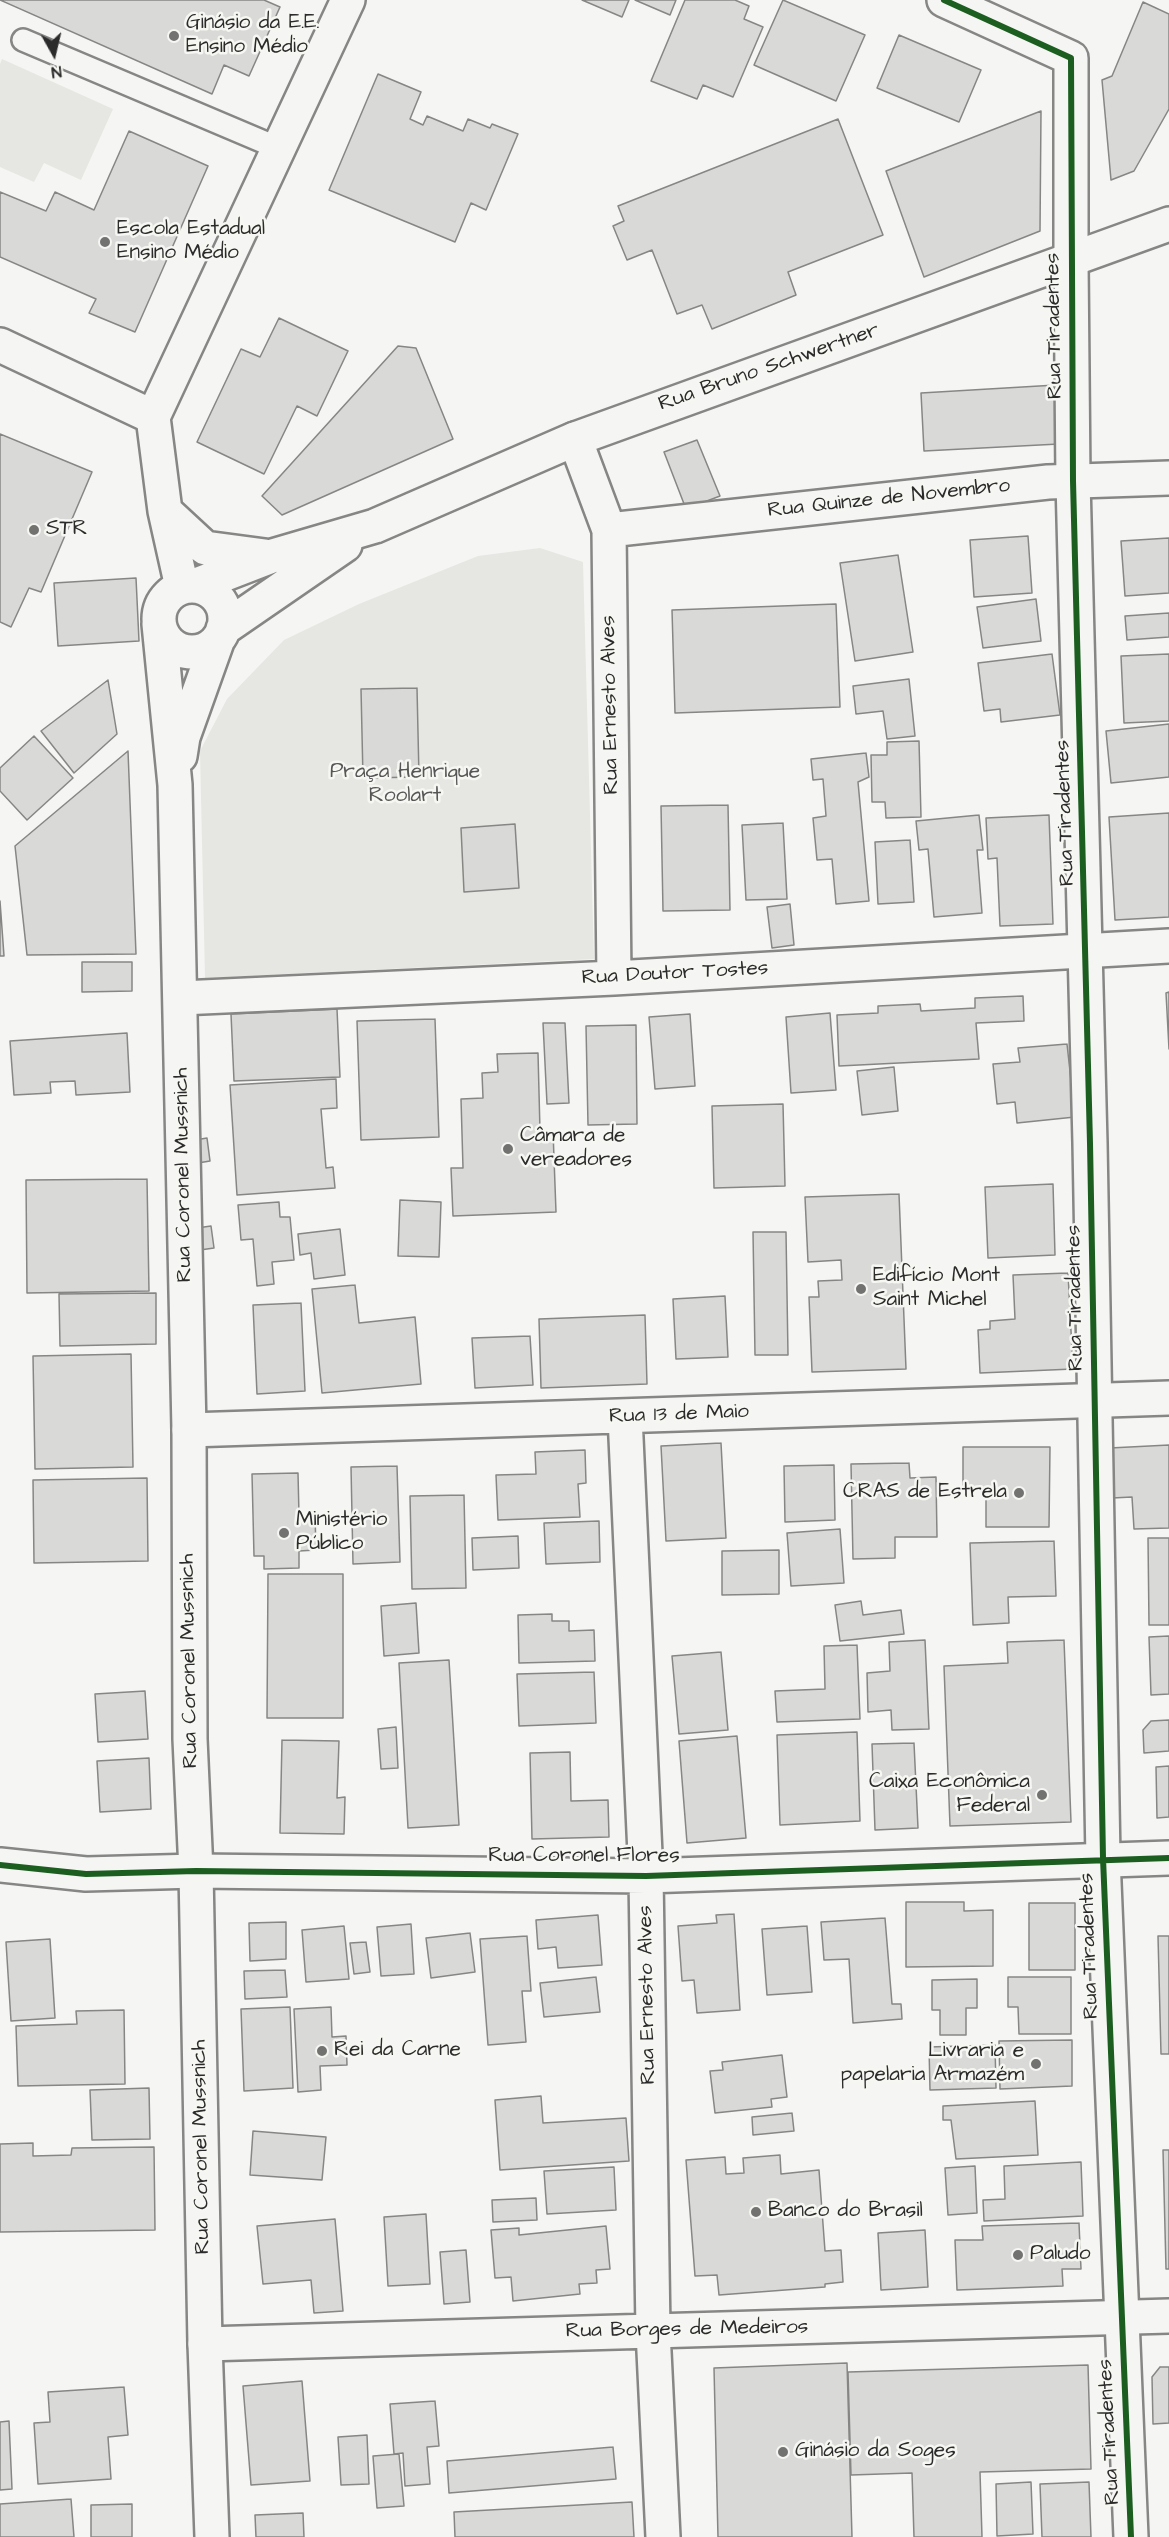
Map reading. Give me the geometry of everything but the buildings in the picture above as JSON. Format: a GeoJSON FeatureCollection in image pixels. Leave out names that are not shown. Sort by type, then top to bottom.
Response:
{"type":"FeatureCollection","features":[{"type":"Feature","properties":{"kind":"street"},"geometry":{"type":"LineString","coordinates":[[188,586],[165,511],[153,417],[348,0]]}},
{"type":"Feature","properties":{"kind":"street","name":"Rua Tiradentes"},"geometry":{"type":"LineString","coordinates":[[944,0],[1071,58],[1073,481],[1086,950],[1103,1858],[1131,2537]]}},
{"type":"Feature","properties":{"kind":"street","name":"Rua Bruno Schwertner"},"geometry":{"type":"LineString","coordinates":[[188,586],[269,556],[375,526],[575,439],[1169,224]]}},
{"type":"Feature","properties":{"kind":"street"},"geometry":{"type":"LineString","coordinates":[[0,345],[153,417]]}},
{"type":"Feature","properties":{"kind":"street","name":"Rua Ernesto Alves"},"geometry":{"type":"LineString","coordinates":[[575,439],[609,530],[614,978]]}},
{"type":"Feature","properties":{"kind":"street","name":"Rua Quinze de Novembro"},"geometry":{"type":"LineString","coordinates":[[609,530],[1073,481],[1169,478]]}},
{"type":"Feature","properties":{"kind":"street"},"geometry":{"type":"LineString","coordinates":[[165,511],[205,548],[269,556]]}},
{"type":"Feature","properties":{"kind":"street","name":"Rua Bruno Schwertner"},"geometry":{"type":"LineString","coordinates":[[221,634],[375,526]]}},
{"type":"Feature","properties":{"kind":"street"},"geometry":{"type":"LineString","coordinates":[[188,586],[205,588],[216,596],[225,618],[221,634],[209,647],[198,651],[187,651],[174,647],[165,639],[159,624],[159,612],[163,602],[172,592],[188,586]]}},
{"type":"Feature","properties":{"kind":"street","name":"Rua Coronel Mussnich"},"geometry":{"type":"LineString","coordinates":[[159,624],[175,785],[181,998],[189,1430],[190,1739],[196,1871],[205,2344],[212,2537]]}},
{"type":"Feature","properties":{"kind":"street","name":"Rua Coronel Mussnich"},"geometry":{"type":"LineString","coordinates":[[175,785],[183,737],[221,634]]}},
{"type":"Feature","properties":{"kind":"street","name":"Rua Doutor Tostes"},"geometry":{"type":"LineString","coordinates":[[181,998],[614,978],[1169,946]]}},
{"type":"Feature","properties":{"kind":"street","name":"Rua 13 de Maio"},"geometry":{"type":"LineString","coordinates":[[189,1430],[1169,1398]]}},
{"type":"Feature","properties":{"kind":"street","name":"Rua Ernesto Alves"},"geometry":{"type":"LineString","coordinates":[[625,1416],[646,1876],[653,2331],[663,2537]]}},
{"type":"Feature","properties":{"kind":"street","name":"Rua Coronel Flores"},"geometry":{"type":"LineString","coordinates":[[0,1865],[86,1874],[196,1871],[646,1876],[1103,1858],[1169,1858]]}},
{"type":"Feature","properties":{"kind":"street","name":"Rua Borges de Medeiros"},"geometry":{"type":"LineString","coordinates":[[205,2344],[1169,2316]]}},
{"type":"Feature","properties":{"kind":"lane"},"geometry":{"type":"LineString","coordinates":[[23,40],[278,148]]}},
{"type":"Feature","properties":{"kind":"green space"},"geometry":{"type":"Polygon","coordinates":[[[2,59],[113,109],[81,180],[44,163],[34,182],[0,167],[0,64],[2,59]]]}},
{"type":"Feature","properties":{"kind":"green space","name":"Praça Henrique Roolart"},"geometry":{"type":"Polygon","coordinates":[[[540,548],[583,562],[594,959],[205,978],[200,751],[227,699],[284,640],[359,604],[478,556],[540,548]]]}},
{"type":"Feature","properties":{"kind":"cycle path"},"geometry":{"type":"LineString","coordinates":[[944,0],[1071,58],[1073,481],[1090,1143],[1103,1858],[1131,2537]]}},
{"type":"Feature","properties":{"kind":"cycle path"},"geometry":{"type":"LineString","coordinates":[[0,1865],[86,1874],[196,1871],[646,1876],[1169,1858]]}},
{"type":"Feature","properties":{"kind":"place","name":"Ginásio da E.E. Ensino Médio"},"geometry":{"type":"Point","coordinates":[174,36]}},
{"type":"Feature","properties":{"kind":"place","name":"Escola Estadual Ensino Médio"},"geometry":{"type":"Point","coordinates":[105,242]}},
{"type":"Feature","properties":{"kind":"place","name":"STR"},"geometry":{"type":"Point","coordinates":[34,530]}},
{"type":"Feature","properties":{"kind":"place","name":"Câmara de vereadores"},"geometry":{"type":"Point","coordinates":[508,1149]}},
{"type":"Feature","properties":{"kind":"place","name":"Edifício Mont Saint Michel"},"geometry":{"type":"Point","coordinates":[861,1289]}},
{"type":"Feature","properties":{"kind":"place","name":"CRAS de Estrela"},"geometry":{"type":"Point","coordinates":[1019,1493]}},
{"type":"Feature","properties":{"kind":"place","name":"Ministério Público"},"geometry":{"type":"Point","coordinates":[284,1533]}},
{"type":"Feature","properties":{"kind":"place","name":"Caixa Econômica Federal"},"geometry":{"type":"Point","coordinates":[1042,1795]}},
{"type":"Feature","properties":{"kind":"place","name":"Rei da Carne"},"geometry":{"type":"Point","coordinates":[322,2051]}},
{"type":"Feature","properties":{"kind":"place","name":"Livraria e papelaria Armazém"},"geometry":{"type":"Point","coordinates":[1036,2064]}},
{"type":"Feature","properties":{"kind":"place","name":"Banco do Brasil"},"geometry":{"type":"Point","coordinates":[756,2212]}},
{"type":"Feature","properties":{"kind":"place","name":"Paludo"},"geometry":{"type":"Point","coordinates":[1018,2255]}},
{"type":"Feature","properties":{"kind":"place","name":"Ginásio da Soges"},"geometry":{"type":"Point","coordinates":[783,2452]}}]}
